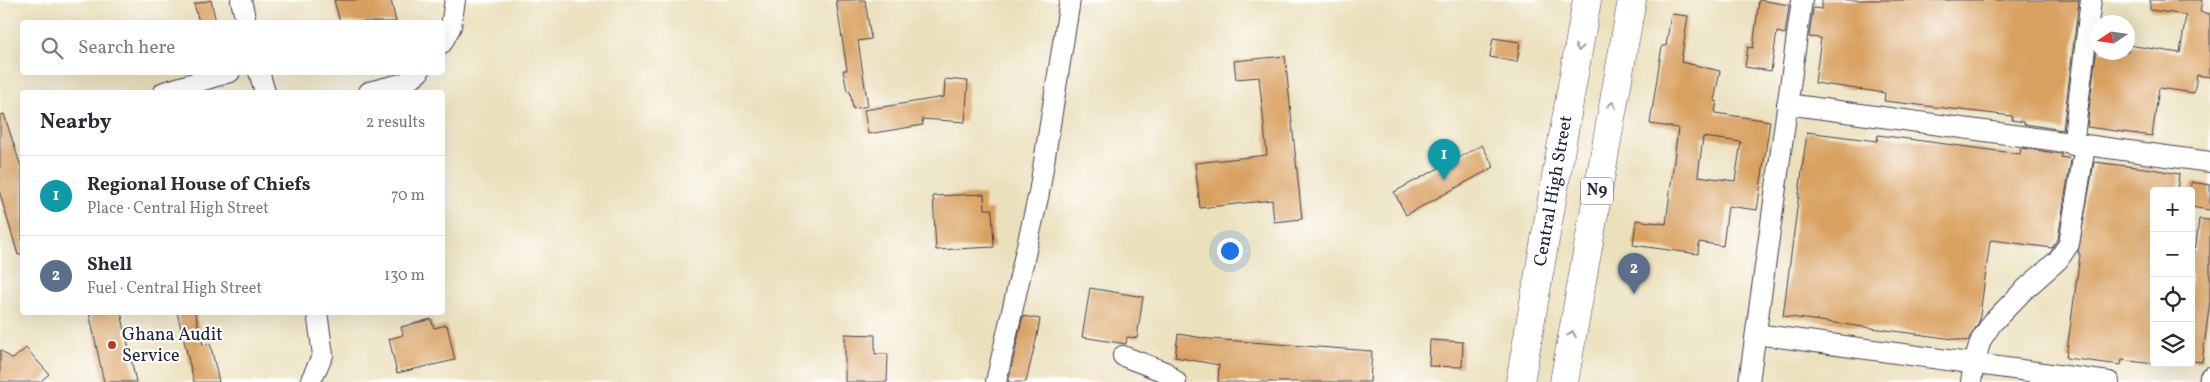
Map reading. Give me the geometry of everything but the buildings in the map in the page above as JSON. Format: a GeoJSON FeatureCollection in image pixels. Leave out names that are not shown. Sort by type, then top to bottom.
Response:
{"type":"FeatureCollection","features":[{"type":"Feature","properties":{"kind":"highway","name":"Central High Street"},"geometry":{"type":"LineString","coordinates":[[1520,382],[1587,0]]}},
{"type":"Feature","properties":{"kind":"highway","name":"N9"},"geometry":{"type":"LineString","coordinates":[[1564,382],[1632,0]]}},
{"type":"Feature","properties":{"kind":"highway"},"geometry":{"type":"LineString","coordinates":[[1568,112],[1606,142]]}},
{"type":"Feature","properties":{"kind":"street"},"geometry":{"type":"LineString","coordinates":[[241,0],[246,20]]}},
{"type":"Feature","properties":{"kind":"street"},"geometry":{"type":"LineString","coordinates":[[445,37],[451,26],[455,0]]}},
{"type":"Feature","properties":{"kind":"street"},"geometry":{"type":"LineString","coordinates":[[996,382],[1039,193],[1070,0]]}},
{"type":"Feature","properties":{"kind":"street"},"geometry":{"type":"LineString","coordinates":[[1745,380],[1756,334],[1802,0]]}},
{"type":"Feature","properties":{"kind":"street"},"geometry":{"type":"LineString","coordinates":[[1972,372],[1981,340],[1992,322],[2023,290],[2058,260],[2069,244],[2091,0]]}},
{"type":"Feature","properties":{"kind":"street"},"geometry":{"type":"LineString","coordinates":[[171,90],[220,75]]}},
{"type":"Feature","properties":{"kind":"street"},"geometry":{"type":"LineString","coordinates":[[260,75],[264,90]]}},
{"type":"Feature","properties":{"kind":"street"},"geometry":{"type":"LineString","coordinates":[[377,90],[405,83],[415,75]]}},
{"type":"Feature","properties":{"kind":"street"},"geometry":{"type":"LineString","coordinates":[[1787,104],[2079,146],[2210,162]]}},
{"type":"Feature","properties":{"kind":"street"},"geometry":{"type":"LineString","coordinates":[[310,382],[323,354],[317,315]]}},
{"type":"Feature","properties":{"kind":"street"},"geometry":{"type":"LineString","coordinates":[[1756,334],[1972,372],[2109,382]]}},
{"type":"Feature","properties":{"kind":"street"},"geometry":{"type":"LineString","coordinates":[[1123,356],[1165,372],[1176,382]]}},
{"type":"Feature","properties":{"kind":"street"},"geometry":{"type":"LineString","coordinates":[[2209,382],[2210,376]]}},
{"type":"Feature","properties":{"kind":"place","name":"Regional House of Chiefs"},"geometry":{"type":"Point","coordinates":[1444,180]}},
{"type":"Feature","properties":{"kind":"place","name":"Shell"},"geometry":{"type":"Point","coordinates":[1634,294]}},
{"type":"Feature","properties":{"kind":"place","name":"Ghana Audit Service"},"geometry":{"type":"Point","coordinates":[112,345]}}]}
